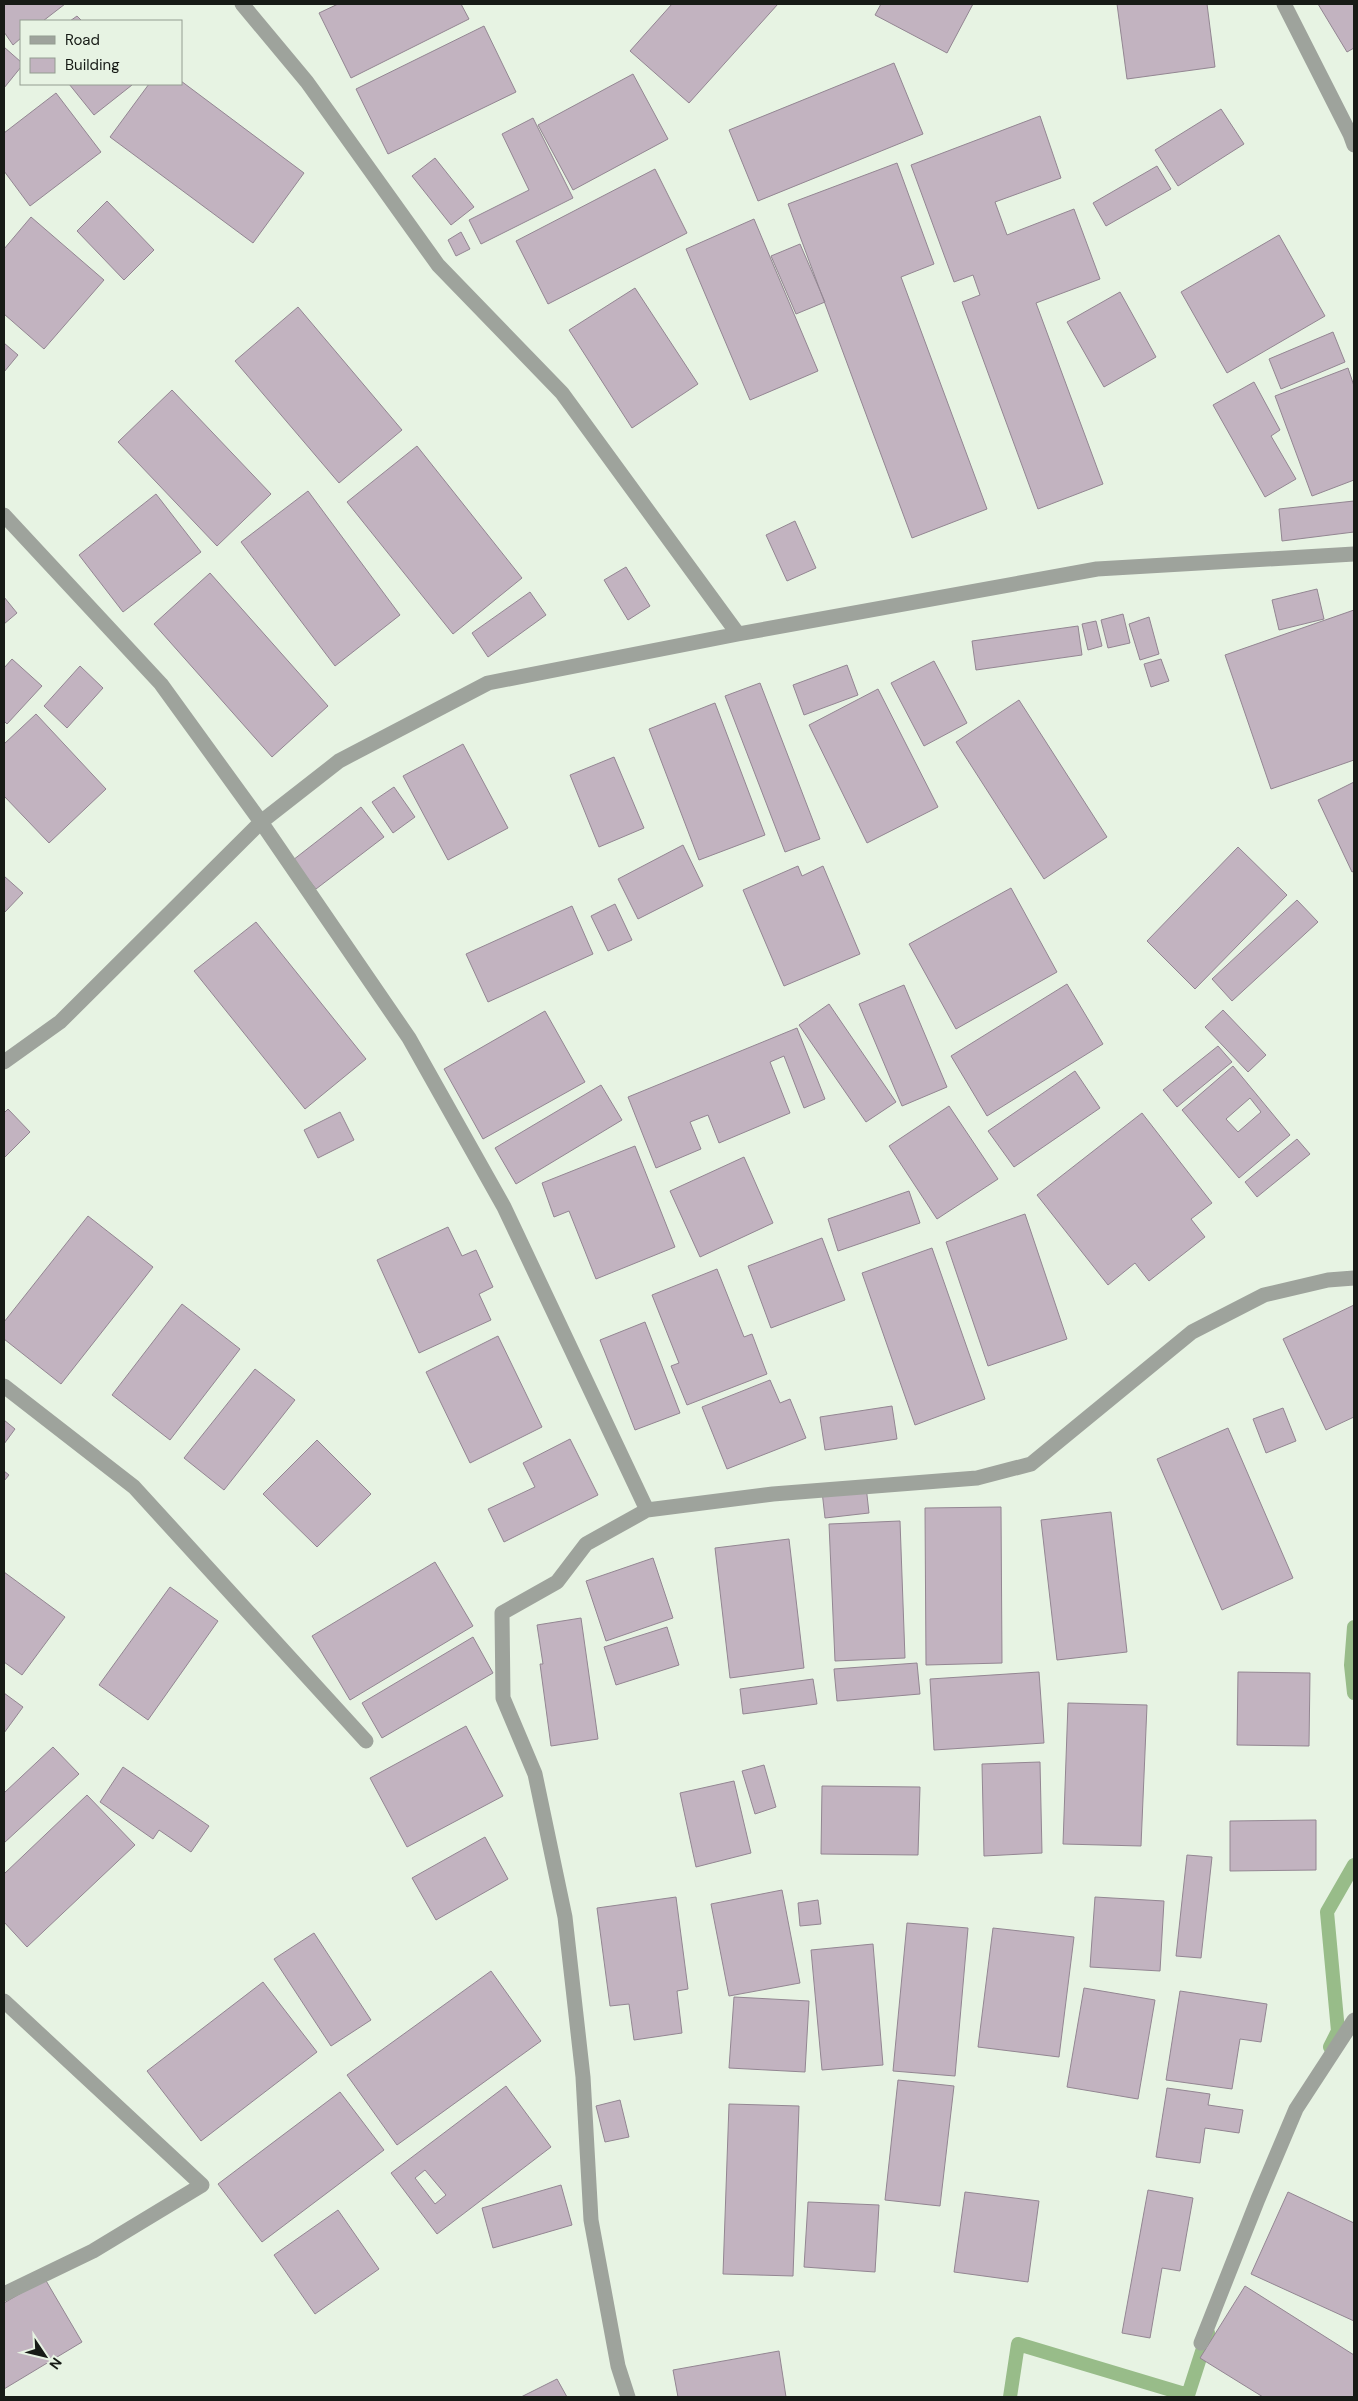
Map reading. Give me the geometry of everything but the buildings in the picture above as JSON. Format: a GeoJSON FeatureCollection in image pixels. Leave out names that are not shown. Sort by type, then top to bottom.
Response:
{"type":"FeatureCollection","features":[{"type":"Feature","properties":{"kind":"street"},"geometry":{"type":"LineString","coordinates":[[242,4],[307,82],[438,265],[562,392],[738,634]]}},
{"type":"Feature","properties":{"kind":"street"},"geometry":{"type":"LineString","coordinates":[[1284,4],[1350,134],[1354,146]]}},
{"type":"Feature","properties":{"kind":"street"},"geometry":{"type":"LineString","coordinates":[[4,515],[161,684],[261,822],[409,1038],[504,1207],[647,1510]]}},
{"type":"Feature","properties":{"kind":"street"},"geometry":{"type":"LineString","coordinates":[[4,1062],[60,1022],[261,822],[339,761],[488,683],[738,634],[1097,569],[1354,554]]}},
{"type":"Feature","properties":{"kind":"street"},"geometry":{"type":"LineString","coordinates":[[628,2397],[618,2366],[590,2220],[583,2077],[565,1917],[535,1774],[503,1698],[502,1613],[557,1582],[586,1544],[647,1510],[773,1494],[977,1478],[1031,1464],[1192,1332],[1264,1295],[1328,1280],[1354,1278]]}},
{"type":"Feature","properties":{"kind":"street"},"geometry":{"type":"LineString","coordinates":[[4,1386],[134,1487],[366,1741]]}},
{"type":"Feature","properties":{"kind":"street"},"geometry":{"type":"LineString","coordinates":[[4,2001],[202,2185],[93,2251],[4,2294]]}},
{"type":"Feature","properties":{"kind":"street"},"geometry":{"type":"LineString","coordinates":[[1201,2343],[1296,2109],[1354,2020]]}},
{"type":"Feature","properties":{"kind":"waterway"},"geometry":{"type":"LineString","coordinates":[[1354,1627],[1351,1665],[1354,1693]]}},
{"type":"Feature","properties":{"kind":"waterway"},"geometry":{"type":"LineString","coordinates":[[1330,2047],[1338,2031],[1327,1912],[1354,1865]]}},
{"type":"Feature","properties":{"kind":"waterway"},"geometry":{"type":"LineString","coordinates":[[1010,2397],[1018,2344],[1188,2395],[1208,2333]]}}]}
